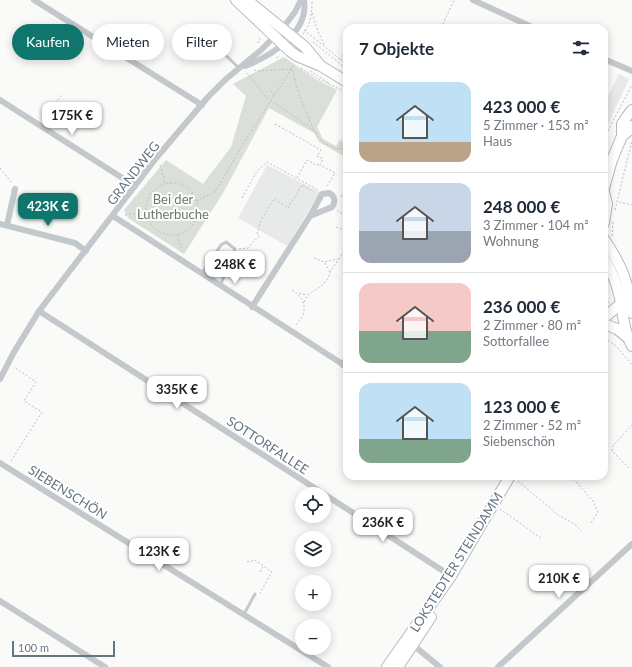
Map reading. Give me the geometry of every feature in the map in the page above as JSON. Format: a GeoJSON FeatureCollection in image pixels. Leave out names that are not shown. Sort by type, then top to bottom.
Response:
{"type":"FeatureCollection","features":[{"type":"Feature","properties":{"kind":"main road"},"geometry":{"type":"LineString","coordinates":[[236,0],[279,32],[291,36],[305,47],[321,66]]}},
{"type":"Feature","properties":{"kind":"main road"},"geometry":{"type":"LineString","coordinates":[[248,0],[279,32],[283,44],[297,56],[321,66],[343,80]]}},
{"type":"Feature","properties":{"kind":"main road"},"geometry":{"type":"LineString","coordinates":[[608,175],[622,136],[622,124],[632,110]]}},
{"type":"Feature","properties":{"kind":"main road"},"geometry":{"type":"LineString","coordinates":[[622,136],[632,126]]}},
{"type":"Feature","properties":{"kind":"main road"},"geometry":{"type":"LineString","coordinates":[[608,240],[621,266],[629,289],[632,313]]}},
{"type":"Feature","properties":{"kind":"main road"},"geometry":{"type":"LineString","coordinates":[[608,266],[613,276],[621,304],[624,323],[631,343]]}},
{"type":"Feature","properties":{"kind":"main road"},"geometry":{"type":"LineString","coordinates":[[608,315],[626,298],[629,289]]}},
{"type":"Feature","properties":{"kind":"main road"},"geometry":{"type":"LineString","coordinates":[[608,326],[620,331],[631,343]]}},
{"type":"Feature","properties":{"kind":"main road","name":"LOKSTEDTER STEINDAMM"},"geometry":{"type":"LineString","coordinates":[[387,667],[451,576],[512,480]]}},
{"type":"Feature","properties":{"kind":"main road","name":"LOKSTEDTER STEINDAMM"},"geometry":{"type":"LineString","coordinates":[[398,667],[464,566],[499,508],[513,480]]}},
{"type":"Feature","properties":{"kind":"street"},"geometry":{"type":"LineString","coordinates":[[34,0],[72,24]]}},
{"type":"Feature","properties":{"kind":"street","name":"GRANDWEG"},"geometry":{"type":"LineString","coordinates":[[0,379],[39,311],[157,157],[226,79],[261,50],[279,32],[303,0]]}},
{"type":"Feature","properties":{"kind":"street","name":"GRANDWEG"},"geometry":{"type":"LineString","coordinates":[[239,68],[268,55],[291,36],[299,25],[302,17],[305,5],[303,0]]}},
{"type":"Feature","properties":{"kind":"street"},"geometry":{"type":"LineString","coordinates":[[473,0],[525,24]]}},
{"type":"Feature","properties":{"kind":"street"},"geometry":{"type":"LineString","coordinates":[[84,31],[202,105]]}},
{"type":"Feature","properties":{"kind":"street"},"geometry":{"type":"LineString","coordinates":[[608,61],[632,71]]}},
{"type":"Feature","properties":{"kind":"street"},"geometry":{"type":"LineString","coordinates":[[0,100],[135,186]]}},
{"type":"Feature","properties":{"kind":"street"},"geometry":{"type":"LineString","coordinates":[[7,225],[13,205],[15,189]]}},
{"type":"Feature","properties":{"kind":"street"},"geometry":{"type":"LineString","coordinates":[[252,307],[322,195],[331,194],[335,200],[332,207],[310,216]]}},
{"type":"Feature","properties":{"kind":"street"},"geometry":{"type":"LineString","coordinates":[[113,216],[343,365]]}},
{"type":"Feature","properties":{"kind":"street"},"geometry":{"type":"LineString","coordinates":[[0,224],[75,243],[86,251]]}},
{"type":"Feature","properties":{"kind":"street","name":"SOTTORFALLEE"},"geometry":{"type":"LineString","coordinates":[[39,311],[313,487]]}},
{"type":"Feature","properties":{"kind":"street","name":"SIEBENSCHÖN"},"geometry":{"type":"LineString","coordinates":[[0,462],[328,667]]}},
{"type":"Feature","properties":{"kind":"street","name":"SOTTORFALLEE"},"geometry":{"type":"LineString","coordinates":[[331,499],[451,576]]}},
{"type":"Feature","properties":{"kind":"street"},"geometry":{"type":"LineString","coordinates":[[498,667],[632,544]]}},
{"type":"Feature","properties":{"kind":"street"},"geometry":{"type":"LineString","coordinates":[[0,601],[105,667]]}},
{"type":"Feature","properties":{"kind":"street"},"geometry":{"type":"LineString","coordinates":[[413,645],[440,667]]}},
{"type":"Feature","properties":{"kind":"lane"},"geometry":{"type":"LineString","coordinates":[[231,60],[239,68]]}},
{"type":"Feature","properties":{"kind":"lane"},"geometry":{"type":"LineString","coordinates":[[201,274],[221,245],[226,242],[235,249],[220,286]]}},
{"type":"Feature","properties":{"kind":"lane"},"geometry":{"type":"LineString","coordinates":[[244,614],[254,594]]}},
{"type":"Feature","properties":{"kind":"path"},"geometry":{"type":"LineString","coordinates":[[303,34],[306,31],[312,13],[312,0]]}},
{"type":"Feature","properties":{"kind":"path"},"geometry":{"type":"LineString","coordinates":[[443,24],[454,0]]}},
{"type":"Feature","properties":{"kind":"path"},"geometry":{"type":"LineString","coordinates":[[312,13],[326,46]]}},
{"type":"Feature","properties":{"kind":"path"},"geometry":{"type":"LineString","coordinates":[[306,31],[326,46],[343,63]]}},
{"type":"Feature","properties":{"kind":"path"},"geometry":{"type":"LineString","coordinates":[[291,36],[306,37]]}},
{"type":"Feature","properties":{"kind":"path"},"geometry":{"type":"LineString","coordinates":[[256,46],[260,38]]}},
{"type":"Feature","properties":{"kind":"path"},"geometry":{"type":"LineString","coordinates":[[312,41],[343,66]]}},
{"type":"Feature","properties":{"kind":"path"},"geometry":{"type":"LineString","coordinates":[[339,60],[343,54]]}},
{"type":"Feature","properties":{"kind":"path"},"geometry":{"type":"LineString","coordinates":[[292,61],[315,77],[343,91]]}},
{"type":"Feature","properties":{"kind":"path"},"geometry":{"type":"LineString","coordinates":[[196,201],[215,192],[248,136],[295,64]]}},
{"type":"Feature","properties":{"kind":"path"},"geometry":{"type":"LineString","coordinates":[[253,69],[256,71],[292,69]]}},
{"type":"Feature","properties":{"kind":"path"},"geometry":{"type":"LineString","coordinates":[[292,69],[298,92],[315,131],[321,140],[336,149],[343,149]]}},
{"type":"Feature","properties":{"kind":"path"},"geometry":{"type":"LineString","coordinates":[[246,73],[260,91],[271,101],[279,105],[315,131]]}},
{"type":"Feature","properties":{"kind":"path"},"geometry":{"type":"LineString","coordinates":[[608,130],[632,85]]}},
{"type":"Feature","properties":{"kind":"path"},"geometry":{"type":"LineString","coordinates":[[271,91],[274,96]]}},
{"type":"Feature","properties":{"kind":"path"},"geometry":{"type":"LineString","coordinates":[[37,124],[63,94]]}},
{"type":"Feature","properties":{"kind":"path"},"geometry":{"type":"LineString","coordinates":[[275,124],[321,150],[317,156],[323,159],[320,165]]}},
{"type":"Feature","properties":{"kind":"path"},"geometry":{"type":"LineString","coordinates":[[614,213],[618,202],[632,141]]}},
{"type":"Feature","properties":{"kind":"path"},"geometry":{"type":"LineString","coordinates":[[157,157],[165,184]]}},
{"type":"Feature","properties":{"kind":"path"},"geometry":{"type":"LineString","coordinates":[[297,178],[307,160],[335,173],[322,195]]}},
{"type":"Feature","properties":{"kind":"path"},"geometry":{"type":"LineString","coordinates":[[242,198],[257,171],[265,162],[297,178],[322,195]]}},
{"type":"Feature","properties":{"kind":"path"},"geometry":{"type":"LineString","coordinates":[[0,168],[15,189]]}},
{"type":"Feature","properties":{"kind":"path"},"geometry":{"type":"LineString","coordinates":[[165,184],[180,184],[193,194],[196,201],[196,218],[188,228],[176,234],[160,232],[153,227],[148,220],[146,205],[148,198],[152,191],[165,184]]}},
{"type":"Feature","properties":{"kind":"path"},"geometry":{"type":"LineString","coordinates":[[235,249],[248,248],[259,236],[256,234],[261,220],[274,199],[288,208],[302,185],[322,195]]}},
{"type":"Feature","properties":{"kind":"path"},"geometry":{"type":"LineString","coordinates":[[335,200],[341,197],[343,194]]}},
{"type":"Feature","properties":{"kind":"path"},"geometry":{"type":"LineString","coordinates":[[618,202],[632,205]]}},
{"type":"Feature","properties":{"kind":"path"},"geometry":{"type":"LineString","coordinates":[[332,207],[343,214]]}},
{"type":"Feature","properties":{"kind":"path"},"geometry":{"type":"LineString","coordinates":[[113,216],[146,212]]}},
{"type":"Feature","properties":{"kind":"path"},"geometry":{"type":"LineString","coordinates":[[608,240],[609,221]]}},
{"type":"Feature","properties":{"kind":"path"},"geometry":{"type":"LineString","coordinates":[[336,227],[343,230]]}},
{"type":"Feature","properties":{"kind":"path"},"geometry":{"type":"LineString","coordinates":[[176,234],[182,252],[178,259]]}},
{"type":"Feature","properties":{"kind":"path"},"geometry":{"type":"LineString","coordinates":[[291,332],[300,321],[303,314],[304,302],[308,295],[327,280],[332,269],[343,253]]}},
{"type":"Feature","properties":{"kind":"path"},"geometry":{"type":"LineString","coordinates":[[314,258],[324,262],[339,259]]}},
{"type":"Feature","properties":{"kind":"path"},"geometry":{"type":"LineString","coordinates":[[324,262],[331,273]]}},
{"type":"Feature","properties":{"kind":"path"},"geometry":{"type":"LineString","coordinates":[[292,290],[302,297],[304,302]]}},
{"type":"Feature","properties":{"kind":"path"},"geometry":{"type":"LineString","coordinates":[[297,293],[308,295]]}},
{"type":"Feature","properties":{"kind":"path"},"geometry":{"type":"LineString","coordinates":[[608,339],[632,365]]}},
{"type":"Feature","properties":{"kind":"path"},"geometry":{"type":"LineString","coordinates":[[7,467],[42,412],[24,401],[36,382],[8,364]]}},
{"type":"Feature","properties":{"kind":"path"},"geometry":{"type":"LineString","coordinates":[[629,468],[612,451],[613,446],[632,425]]}},
{"type":"Feature","properties":{"kind":"path"},"geometry":{"type":"LineString","coordinates":[[517,480],[558,515],[576,525],[581,531]]}},
{"type":"Feature","properties":{"kind":"path"},"geometry":{"type":"LineString","coordinates":[[574,480],[594,501],[598,512],[591,523]]}},
{"type":"Feature","properties":{"kind":"path"},"geometry":{"type":"LineString","coordinates":[[499,508],[542,539]]}},
{"type":"Feature","properties":{"kind":"path"},"geometry":{"type":"LineString","coordinates":[[247,562],[255,560],[272,572],[259,593]]}},
{"type":"Feature","properties":{"kind":"path"},"geometry":{"type":"LineString","coordinates":[[260,572],[264,566]]}},
{"type":"Feature","properties":{"kind":"shaded area"},"geometry":{"type":"Polygon","coordinates":[[[619,74],[629,79],[608,124],[608,96],[619,74]]]}},
{"type":"Feature","properties":{"kind":"shaded area"},"geometry":{"type":"Polygon","coordinates":[[[267,165],[320,192],[287,246],[238,218],[267,165]]]}},
{"type":"Feature","properties":{"kind":"green space","name":"Bei der Lutherbuche"},"geometry":{"type":"Polygon","coordinates":[[[284,57],[314,78],[337,90],[317,127],[323,139],[336,146],[340,140],[343,141],[343,156],[319,142],[314,133],[269,108],[222,195],[184,254],[128,218],[124,210],[166,160],[203,184],[231,147],[246,96],[233,84],[284,57]]]}}]}
